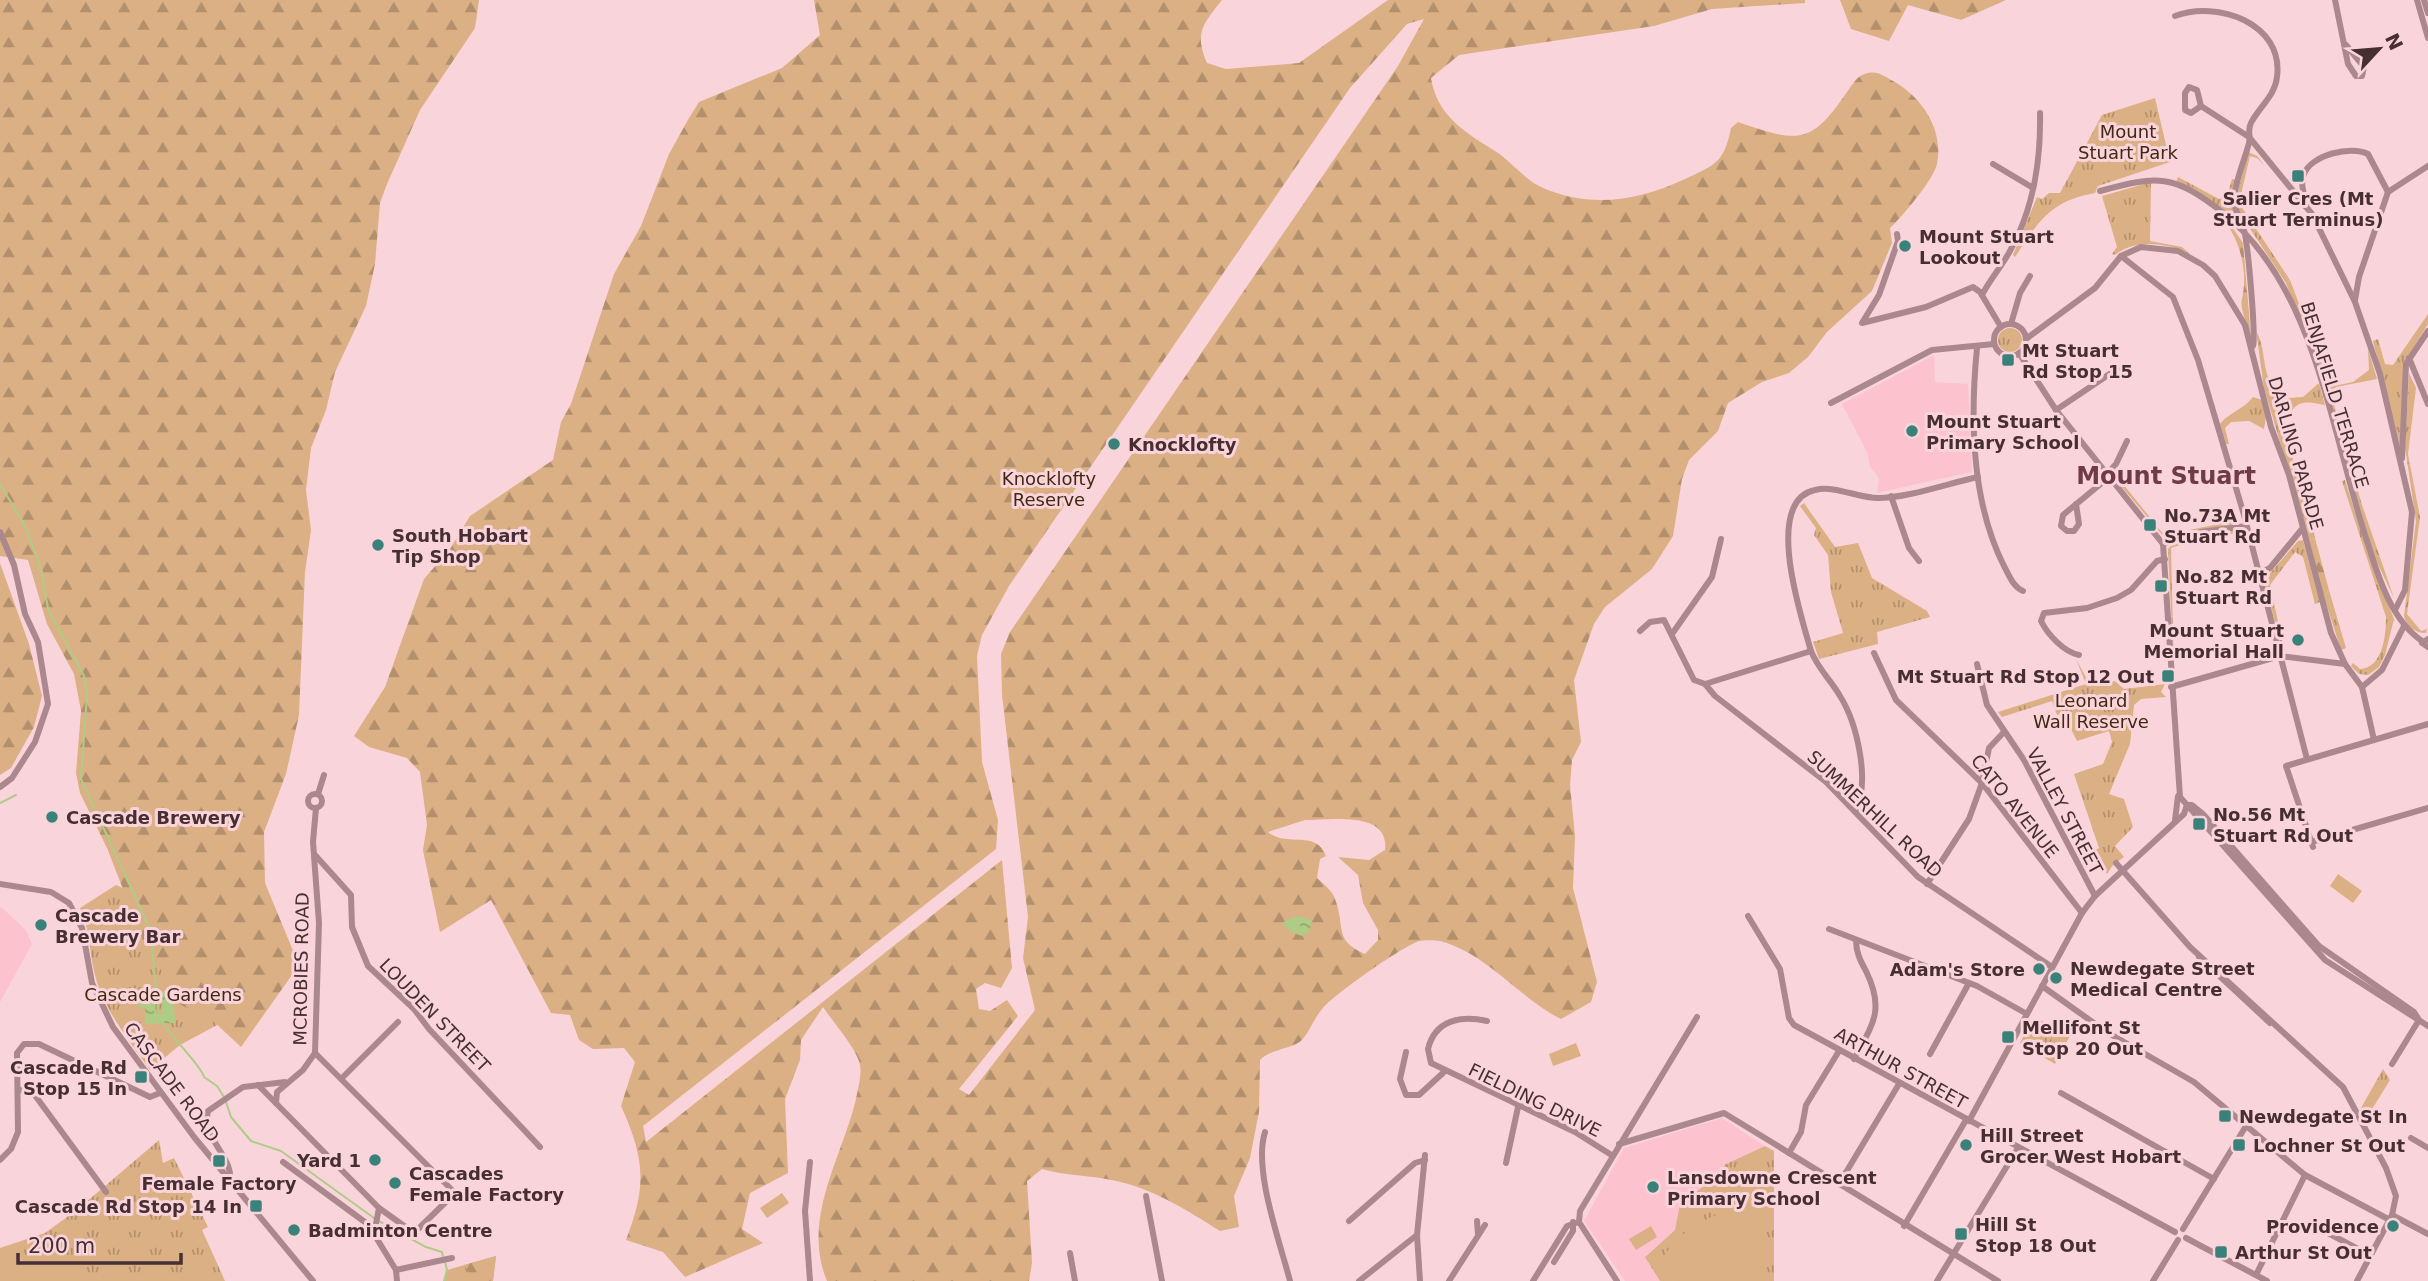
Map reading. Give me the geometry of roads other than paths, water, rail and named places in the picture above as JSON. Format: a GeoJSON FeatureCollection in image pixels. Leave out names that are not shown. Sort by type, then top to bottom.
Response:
{"type":"FeatureCollection","features":[{"type":"Feature","properties":{"kind":"street"},"geometry":{"type":"LineString","coordinates":[[2335,0],[2350,68],[2356,76],[2362,76],[2364,67],[2346,45]]}},
{"type":"Feature","properties":{"kind":"street"},"geometry":{"type":"LineString","coordinates":[[2417,0],[2428,38]]}},
{"type":"Feature","properties":{"kind":"street"},"geometry":{"type":"LineString","coordinates":[[2424,0],[2428,13]]}},
{"type":"Feature","properties":{"kind":"street"},"geometry":{"type":"LineString","coordinates":[[2175,16],[2191,6],[2206,4],[2245,13],[2262,27],[2270,41],[2277,76],[2270,96],[2249,124],[2249,137],[2234,197],[2236,211],[2245,230],[2255,338],[2252,348]]}},
{"type":"Feature","properties":{"kind":"street"},"geometry":{"type":"LineString","coordinates":[[2201,106],[2249,137],[2306,207],[2324,234],[2355,302],[2372,348],[2412,512],[2405,590],[2395,610]]}},
{"type":"Feature","properties":{"kind":"street"},"geometry":{"type":"LineString","coordinates":[[1982,295],[2015,242],[2030,206],[2039,151],[2040,113]]}},
{"type":"Feature","properties":{"kind":"street"},"geometry":{"type":"LineString","coordinates":[[2306,207],[2302,183],[2307,167],[2316,160],[2350,150],[2368,154],[2388,192]]}},
{"type":"Feature","properties":{"kind":"street"},"geometry":{"type":"LineString","coordinates":[[1993,164],[2033,188]]}},
{"type":"Feature","properties":{"kind":"street"},"geometry":{"type":"LineString","coordinates":[[2355,302],[2357,283],[2388,192],[2428,166]]}},
{"type":"Feature","properties":{"kind":"street","name":"BENJAFIELD TERRACE"},"geometry":{"type":"LineString","coordinates":[[2100,191],[2151,178],[2166,180],[2204,198],[2245,230],[2279,274],[2312,356],[2372,557],[2404,626]]}},
{"type":"Feature","properties":{"kind":"street"},"geometry":{"type":"LineString","coordinates":[[1897,234],[1898,241],[1882,286],[1862,323],[1926,307],[1969,288],[1976,288],[2001,327]]}},
{"type":"Feature","properties":{"kind":"street","name":"DARLING PARADE"},"geometry":{"type":"LineString","coordinates":[[2121,256],[2150,246],[2178,251],[2203,265],[2236,306],[2252,348],[2331,632],[2345,664],[2362,687],[2374,740]]}},
{"type":"Feature","properties":{"kind":"street"},"geometry":{"type":"LineString","coordinates":[[2020,354],[2026,339],[2095,288],[2121,256],[2171,294],[2201,371],[2246,526],[2307,759]]}},
{"type":"Feature","properties":{"kind":"street"},"geometry":{"type":"LineString","coordinates":[[2011,324],[2020,293],[2030,276]]}},
{"type":"Feature","properties":{"kind":"street"},"geometry":{"type":"LineString","coordinates":[[2020,354],[2004,356],[1994,344],[1995,334],[2001,327],[2011,324],[2019,327],[2026,339]]}},
{"type":"Feature","properties":{"kind":"street"},"geometry":{"type":"LineString","coordinates":[[2401,463],[2405,372],[2409,358],[2428,331]]}},
{"type":"Feature","properties":{"kind":"street"},"geometry":{"type":"LineString","coordinates":[[1831,403],[1932,350],[1977,348],[1994,344]]}},
{"type":"Feature","properties":{"kind":"street"},"geometry":{"type":"LineString","coordinates":[[1977,348],[1974,450],[1978,477],[1995,548],[2015,585],[2023,591]]}},
{"type":"Feature","properties":{"kind":"street"},"geometry":{"type":"LineString","coordinates":[[2020,354],[2056,410],[2163,544],[2178,792],[2178,812],[2174,821]]}},
{"type":"Feature","properties":{"kind":"street"},"geometry":{"type":"LineString","coordinates":[[2409,358],[2428,404]]}},
{"type":"Feature","properties":{"kind":"street"},"geometry":{"type":"LineString","coordinates":[[2056,410],[2117,369]]}},
{"type":"Feature","properties":{"kind":"street"},"geometry":{"type":"LineString","coordinates":[[2077,504],[2108,475],[2127,441]]}},
{"type":"Feature","properties":{"kind":"street"},"geometry":{"type":"LineString","coordinates":[[1855,811],[1861,793],[1857,739],[1846,706],[1818,667],[1811,651],[1796,593],[1788,517],[1794,503],[1808,492],[1821,489],[1871,497],[1891,496],[1978,477]]}},
{"type":"Feature","properties":{"kind":"street"},"geometry":{"type":"LineString","coordinates":[[1891,496],[1909,548],[1919,561]]}},
{"type":"Feature","properties":{"kind":"street"},"geometry":{"type":"LineString","coordinates":[[2163,544],[2201,533],[2246,526]]}},
{"type":"Feature","properties":{"kind":"street"},"geometry":{"type":"LineString","coordinates":[[2258,574],[2270,568],[2302,528]]}},
{"type":"Feature","properties":{"kind":"street"},"geometry":{"type":"LineString","coordinates":[[0,533],[14,565],[25,614],[38,642],[48,704],[35,742],[12,778],[0,787]]}},
{"type":"Feature","properties":{"kind":"street"},"geometry":{"type":"LineString","coordinates":[[1672,634],[1712,576],[1721,538]]}},
{"type":"Feature","properties":{"kind":"street"},"geometry":{"type":"LineString","coordinates":[[2074,656],[2043,625],[2044,613],[2083,609],[2117,598],[2131,590],[2157,561],[2165,559]]}},
{"type":"Feature","properties":{"kind":"street"},"geometry":{"type":"LineString","coordinates":[[1640,631],[1657,620],[1668,624],[1672,634]]}},
{"type":"Feature","properties":{"kind":"street"},"geometry":{"type":"LineString","coordinates":[[2362,687],[2382,670],[2404,626],[2426,638],[2422,646],[2428,649]]}},
{"type":"Feature","properties":{"kind":"street","name":"SUMMERHILL ROAD"},"geometry":{"type":"LineString","coordinates":[[1672,634],[1690,674],[1698,683],[1705,684],[1715,696],[1826,782],[1927,884],[2052,967]]}},
{"type":"Feature","properties":{"kind":"street"},"geometry":{"type":"LineString","coordinates":[[1705,684],[1811,651]]}},
{"type":"Feature","properties":{"kind":"street","name":"CATO AVENUE"},"geometry":{"type":"LineString","coordinates":[[1874,653],[1896,700],[1982,783],[2082,913]]}},
{"type":"Feature","properties":{"kind":"street"},"geometry":{"type":"LineString","coordinates":[[2171,687],[2280,656],[2345,664]]}},
{"type":"Feature","properties":{"kind":"street","name":"VALLEY STREET"},"geometry":{"type":"LineString","coordinates":[[1977,663],[1987,705],[2031,772],[2095,896]]}},
{"type":"Feature","properties":{"kind":"street"},"geometry":{"type":"LineString","coordinates":[[2428,724],[2286,765],[2314,844],[2428,808]]}},
{"type":"Feature","properties":{"kind":"street"},"geometry":{"type":"LineString","coordinates":[[1927,884],[1963,830],[1982,783],[1989,748],[2004,732]]}},
{"type":"Feature","properties":{"kind":"street","name":"MCROBIES ROAD"},"geometry":{"type":"LineString","coordinates":[[276,1105],[277,1092],[303,1070],[315,1053],[320,923],[315,855],[316,808],[310,805],[309,799],[318,794],[324,775]]}},
{"type":"Feature","properties":{"kind":"street"},"geometry":{"type":"LineString","coordinates":[[2178,792],[2187,805]]}},
{"type":"Feature","properties":{"kind":"street"},"geometry":{"type":"LineString","coordinates":[[1904,1226],[1967,1120],[2082,913],[2095,896],[2184,814],[2187,805]]}},
{"type":"Feature","properties":{"kind":"street"},"geometry":{"type":"LineString","coordinates":[[2178,812],[2187,805],[2192,805],[2203,814],[2319,946],[2414,1012],[2419,1020],[2428,1026]]}},
{"type":"Feature","properties":{"kind":"street","name":"LOUDEN STREET"},"geometry":{"type":"LineString","coordinates":[[315,855],[351,895],[352,927],[368,966],[414,1009],[429,1029],[540,1147]]}},
{"type":"Feature","properties":{"kind":"street"},"geometry":{"type":"LineString","coordinates":[[2116,863],[2196,953],[2343,1087],[2386,1168],[2396,1196],[2391,1217],[2360,1280]]}},
{"type":"Feature","properties":{"kind":"street","name":"CASCADE ROAD"},"geometry":{"type":"LineString","coordinates":[[0,884],[51,892],[69,903],[82,928],[89,974],[99,1001],[160,1093],[313,1281]]}},
{"type":"Feature","properties":{"kind":"street","name":"ARTHUR STREET"},"geometry":{"type":"LineString","coordinates":[[1748,916],[1780,969],[1791,1022],[1899,1084],[2175,1232]]}},
{"type":"Feature","properties":{"kind":"street"},"geometry":{"type":"LineString","coordinates":[[1829,929],[1969,983],[2027,1014]]}},
{"type":"Feature","properties":{"kind":"street"},"geometry":{"type":"LineString","coordinates":[[1854,1059],[1875,1020],[1877,998],[1856,951],[1856,940]]}},
{"type":"Feature","properties":{"kind":"street"},"geometry":{"type":"LineString","coordinates":[[1930,1054],[1969,983]]}},
{"type":"Feature","properties":{"kind":"street"},"geometry":{"type":"LineString","coordinates":[[2042,986],[2105,1031],[2194,1082],[2305,1175],[2428,1234]]}},
{"type":"Feature","properties":{"kind":"street","name":"FIELDING DRIVE"},"geometry":{"type":"LineString","coordinates":[[1487,1021],[1463,1017],[1450,1021],[1435,1033],[1427,1055],[1431,1063],[1444,1072],[1575,1132],[1613,1156]]}},
{"type":"Feature","properties":{"kind":"street"},"geometry":{"type":"LineString","coordinates":[[1554,1262],[1619,1144],[1697,1017]]}},
{"type":"Feature","properties":{"kind":"street"},"geometry":{"type":"LineString","coordinates":[[2392,1064],[2419,1020]]}},
{"type":"Feature","properties":{"kind":"street"},"geometry":{"type":"LineString","coordinates":[[342,1078],[398,1022]]}},
{"type":"Feature","properties":{"kind":"street"},"geometry":{"type":"LineString","coordinates":[[0,1160],[16,1139],[17,1053],[24,1045],[33,1042],[145,1095],[151,1097],[160,1093]]}},
{"type":"Feature","properties":{"kind":"street"},"geometry":{"type":"LineString","coordinates":[[1789,1153],[1801,1132],[1806,1105],[1839,1051]]}},
{"type":"Feature","properties":{"kind":"street","name":"FIELDING DRIVE"},"geometry":{"type":"LineString","coordinates":[[1406,1052],[1399,1079],[1406,1095],[1419,1095],[1444,1072]]}},
{"type":"Feature","properties":{"kind":"street"},"geometry":{"type":"LineString","coordinates":[[283,1162],[376,1218],[413,1234],[455,1193],[315,1053]]}},
{"type":"Feature","properties":{"kind":"street"},"geometry":{"type":"LineString","coordinates":[[230,1182],[230,1171],[212,1139],[207,1123],[208,1111],[243,1087],[280,1084],[290,1080]]}},
{"type":"Feature","properties":{"kind":"street"},"geometry":{"type":"LineString","coordinates":[[1839,1184],[1899,1084]]}},
{"type":"Feature","properties":{"kind":"street"},"geometry":{"type":"LineString","coordinates":[[258,1085],[376,1218],[376,1239],[396,1270],[397,1281]]}},
{"type":"Feature","properties":{"kind":"street"},"geometry":{"type":"LineString","coordinates":[[18,1089],[34,1094],[106,1192]]}},
{"type":"Feature","properties":{"kind":"street"},"geometry":{"type":"LineString","coordinates":[[2061,1093],[2214,1179]]}},
{"type":"Feature","properties":{"kind":"street"},"geometry":{"type":"LineString","coordinates":[[1506,1163],[1518,1107]]}},
{"type":"Feature","properties":{"kind":"street"},"geometry":{"type":"LineString","coordinates":[[1619,1144],[1724,1113],[1904,1226],[1998,1281]]}},
{"type":"Feature","properties":{"kind":"street"},"geometry":{"type":"LineString","coordinates":[[2178,1240],[2175,1232],[2183,1229],[2246,1126]]}},
{"type":"Feature","properties":{"kind":"street"},"geometry":{"type":"LineString","coordinates":[[1265,1132],[1264,1185],[1290,1281]]}},
{"type":"Feature","properties":{"kind":"street"},"geometry":{"type":"LineString","coordinates":[[2411,1138],[2428,1148]]}},
{"type":"Feature","properties":{"kind":"street"},"geometry":{"type":"LineString","coordinates":[[1937,1281],[2018,1148]]}},
{"type":"Feature","properties":{"kind":"street"},"geometry":{"type":"LineString","coordinates":[[1349,1221],[1415,1163],[1425,1158],[1417,1236],[1420,1281]]}},
{"type":"Feature","properties":{"kind":"street"},"geometry":{"type":"LineString","coordinates":[[810,1162],[805,1211],[810,1281]]}},
{"type":"Feature","properties":{"kind":"street"},"geometry":{"type":"LineString","coordinates":[[2247,1281],[2254,1274],[2305,1175]]}},
{"type":"Feature","properties":{"kind":"street"},"geometry":{"type":"LineString","coordinates":[[1146,1196],[1162,1281]]}},
{"type":"Feature","properties":{"kind":"street"},"geometry":{"type":"LineString","coordinates":[[1477,1221],[1478,1234]]}},
{"type":"Feature","properties":{"kind":"street"},"geometry":{"type":"LineString","coordinates":[[1533,1281],[1567,1226],[1576,1222]]}},
{"type":"Feature","properties":{"kind":"street"},"geometry":{"type":"LineString","coordinates":[[1576,1222],[1616,1281]]}},
{"type":"Feature","properties":{"kind":"street"},"geometry":{"type":"LineString","coordinates":[[1449,1281],[1485,1225]]}},
{"type":"Feature","properties":{"kind":"street"},"geometry":{"type":"LineString","coordinates":[[2315,1227],[2371,1256]]}},
{"type":"Feature","properties":{"kind":"street"},"geometry":{"type":"LineString","coordinates":[[2183,1229],[2186,1238]]}},
{"type":"Feature","properties":{"kind":"street"},"geometry":{"type":"LineString","coordinates":[[1359,1281],[1417,1236]]}},
{"type":"Feature","properties":{"kind":"street"},"geometry":{"type":"LineString","coordinates":[[2153,1281],[2178,1240],[2186,1238],[2267,1281]]}},
{"type":"Feature","properties":{"kind":"street"},"geometry":{"type":"LineString","coordinates":[[1070,1253],[1075,1281]]}},
{"type":"Feature","properties":{"kind":"street"},"geometry":{"type":"LineString","coordinates":[[396,1270],[449,1258]]}},
{"type":"Feature","properties":{"kind":"water"},"geometry":{"type":"Polygon","coordinates":[[[1296,916],[1311,920],[1310,931],[1302,936],[1291,932],[1282,923],[1296,916]]]}},
{"type":"Feature","properties":{"kind":"water"},"geometry":{"type":"Polygon","coordinates":[[[162,991],[171,993],[176,1023],[145,1024],[145,1008],[136,1005],[136,1000],[155,993],[156,1014],[162,1014],[162,991]]]}},
{"type":"Feature","properties":{"kind":"waterway"},"geometry":{"type":"LineString","coordinates":[[0,484],[25,526],[42,572],[48,609],[84,676],[87,695],[81,779],[150,929],[159,1013]]}},
{"type":"Feature","properties":{"kind":"waterway"},"geometry":{"type":"LineString","coordinates":[[0,803],[16,795]]}},
{"type":"Feature","properties":{"kind":"waterway"},"geometry":{"type":"LineString","coordinates":[[163,1022],[204,1077],[217,1086],[224,1097]]}},
{"type":"Feature","properties":{"kind":"waterway"},"geometry":{"type":"LineString","coordinates":[[226,1102],[231,1117],[251,1141],[281,1151],[374,1218]]}},
{"type":"Feature","properties":{"kind":"waterway"},"geometry":{"type":"LineString","coordinates":[[379,1221],[426,1247],[442,1252],[443,1256]]}},
{"type":"Feature","properties":{"kind":"waterway"},"geometry":{"type":"LineString","coordinates":[[444,1281],[447,1270],[445,1262]]}},
{"type":"Feature","properties":{"kind":"place","name":"Salier Cres (Mt Stuart Terminus)"},"geometry":{"type":"Point","coordinates":[2298,176]}},
{"type":"Feature","properties":{"kind":"place","name":"Mount Stuart Lookout"},"geometry":{"type":"Point","coordinates":[1905,246]}},
{"type":"Feature","properties":{"kind":"place","name":"Mt Stuart Rd Stop 15"},"geometry":{"type":"Point","coordinates":[2008,360]}},
{"type":"Feature","properties":{"kind":"place","name":"Mount Stuart Primary School"},"geometry":{"type":"Point","coordinates":[1912,431]}},
{"type":"Feature","properties":{"kind":"place","name":"Knocklofty"},"geometry":{"type":"Point","coordinates":[1114,444]}},
{"type":"Feature","properties":{"kind":"place","name":"No.73A Mt Stuart Rd"},"geometry":{"type":"Point","coordinates":[2150,525]}},
{"type":"Feature","properties":{"kind":"place","name":"South Hobart Tip Shop"},"geometry":{"type":"Point","coordinates":[378,545]}},
{"type":"Feature","properties":{"kind":"place","name":"No.82 Mt Stuart Rd"},"geometry":{"type":"Point","coordinates":[2161,586]}},
{"type":"Feature","properties":{"kind":"place","name":"Mount Stuart Memorial Hall"},"geometry":{"type":"Point","coordinates":[2298,640]}},
{"type":"Feature","properties":{"kind":"place","name":"Mt Stuart Rd Stop 12 Out"},"geometry":{"type":"Point","coordinates":[2168,676]}},
{"type":"Feature","properties":{"kind":"place","name":"Cascade Brewery"},"geometry":{"type":"Point","coordinates":[52,817]}},
{"type":"Feature","properties":{"kind":"place","name":"No.56 Mt Stuart Rd Out"},"geometry":{"type":"Point","coordinates":[2199,824]}},
{"type":"Feature","properties":{"kind":"place","name":"Cascade Brewery Bar"},"geometry":{"type":"Point","coordinates":[41,925]}},
{"type":"Feature","properties":{"kind":"place","name":"Adam's Store"},"geometry":{"type":"Point","coordinates":[2039,969]}},
{"type":"Feature","properties":{"kind":"place","name":"Newdegate Street Medical Centre"},"geometry":{"type":"Point","coordinates":[2056,978]}},
{"type":"Feature","properties":{"kind":"place","name":"Mellifont St Stop 20 Out"},"geometry":{"type":"Point","coordinates":[2008,1037]}},
{"type":"Feature","properties":{"kind":"place","name":"Cascade Rd Stop 15 In"},"geometry":{"type":"Point","coordinates":[141,1077]}},
{"type":"Feature","properties":{"kind":"place","name":"Newdegate St In"},"geometry":{"type":"Point","coordinates":[2225,1116]}},
{"type":"Feature","properties":{"kind":"place","name":"Hill Street Grocer West Hobart"},"geometry":{"type":"Point","coordinates":[1966,1145]}},
{"type":"Feature","properties":{"kind":"place","name":"Lochner St Out"},"geometry":{"type":"Point","coordinates":[2239,1145]}},
{"type":"Feature","properties":{"kind":"place","name":"Yard 1"},"geometry":{"type":"Point","coordinates":[375,1160]}},
{"type":"Feature","properties":{"kind":"place","name":"Female Factory"},"geometry":{"type":"Point","coordinates":[219,1161]}},
{"type":"Feature","properties":{"kind":"place","name":"Cascades Female Factory"},"geometry":{"type":"Point","coordinates":[395,1183]}},
{"type":"Feature","properties":{"kind":"place","name":"Lansdowne Crescent Primary School"},"geometry":{"type":"Point","coordinates":[1653,1187]}},
{"type":"Feature","properties":{"kind":"place","name":"Cascade Rd Stop 14 In"},"geometry":{"type":"Point","coordinates":[256,1206]}},
{"type":"Feature","properties":{"kind":"place","name":"Providence"},"geometry":{"type":"Point","coordinates":[2393,1226]}},
{"type":"Feature","properties":{"kind":"place","name":"Badminton Centre"},"geometry":{"type":"Point","coordinates":[294,1230]}},
{"type":"Feature","properties":{"kind":"place","name":"Hill St Stop 18 Out"},"geometry":{"type":"Point","coordinates":[1961,1234]}},
{"type":"Feature","properties":{"kind":"place","name":"Arthur St Out"},"geometry":{"type":"Point","coordinates":[2221,1252]}},
{"type":"Feature","properties":{"kind":"district","name":"Mount Stuart"},"geometry":{"type":"Point","coordinates":[2166,476]}},
{"type":"Feature","properties":{"kind":"park label","name":"Mount Stuart Park"},"geometry":{"type":"Point","coordinates":[2128,141]}},
{"type":"Feature","properties":{"kind":"park label","name":"Knocklofty Reserve"},"geometry":{"type":"Point","coordinates":[1049,488]}},
{"type":"Feature","properties":{"kind":"park label","name":"Leonard Wall Reserve"},"geometry":{"type":"Point","coordinates":[2091,710]}},
{"type":"Feature","properties":{"kind":"park label","name":"Cascade Gardens"},"geometry":{"type":"Point","coordinates":[163,994]}}]}
